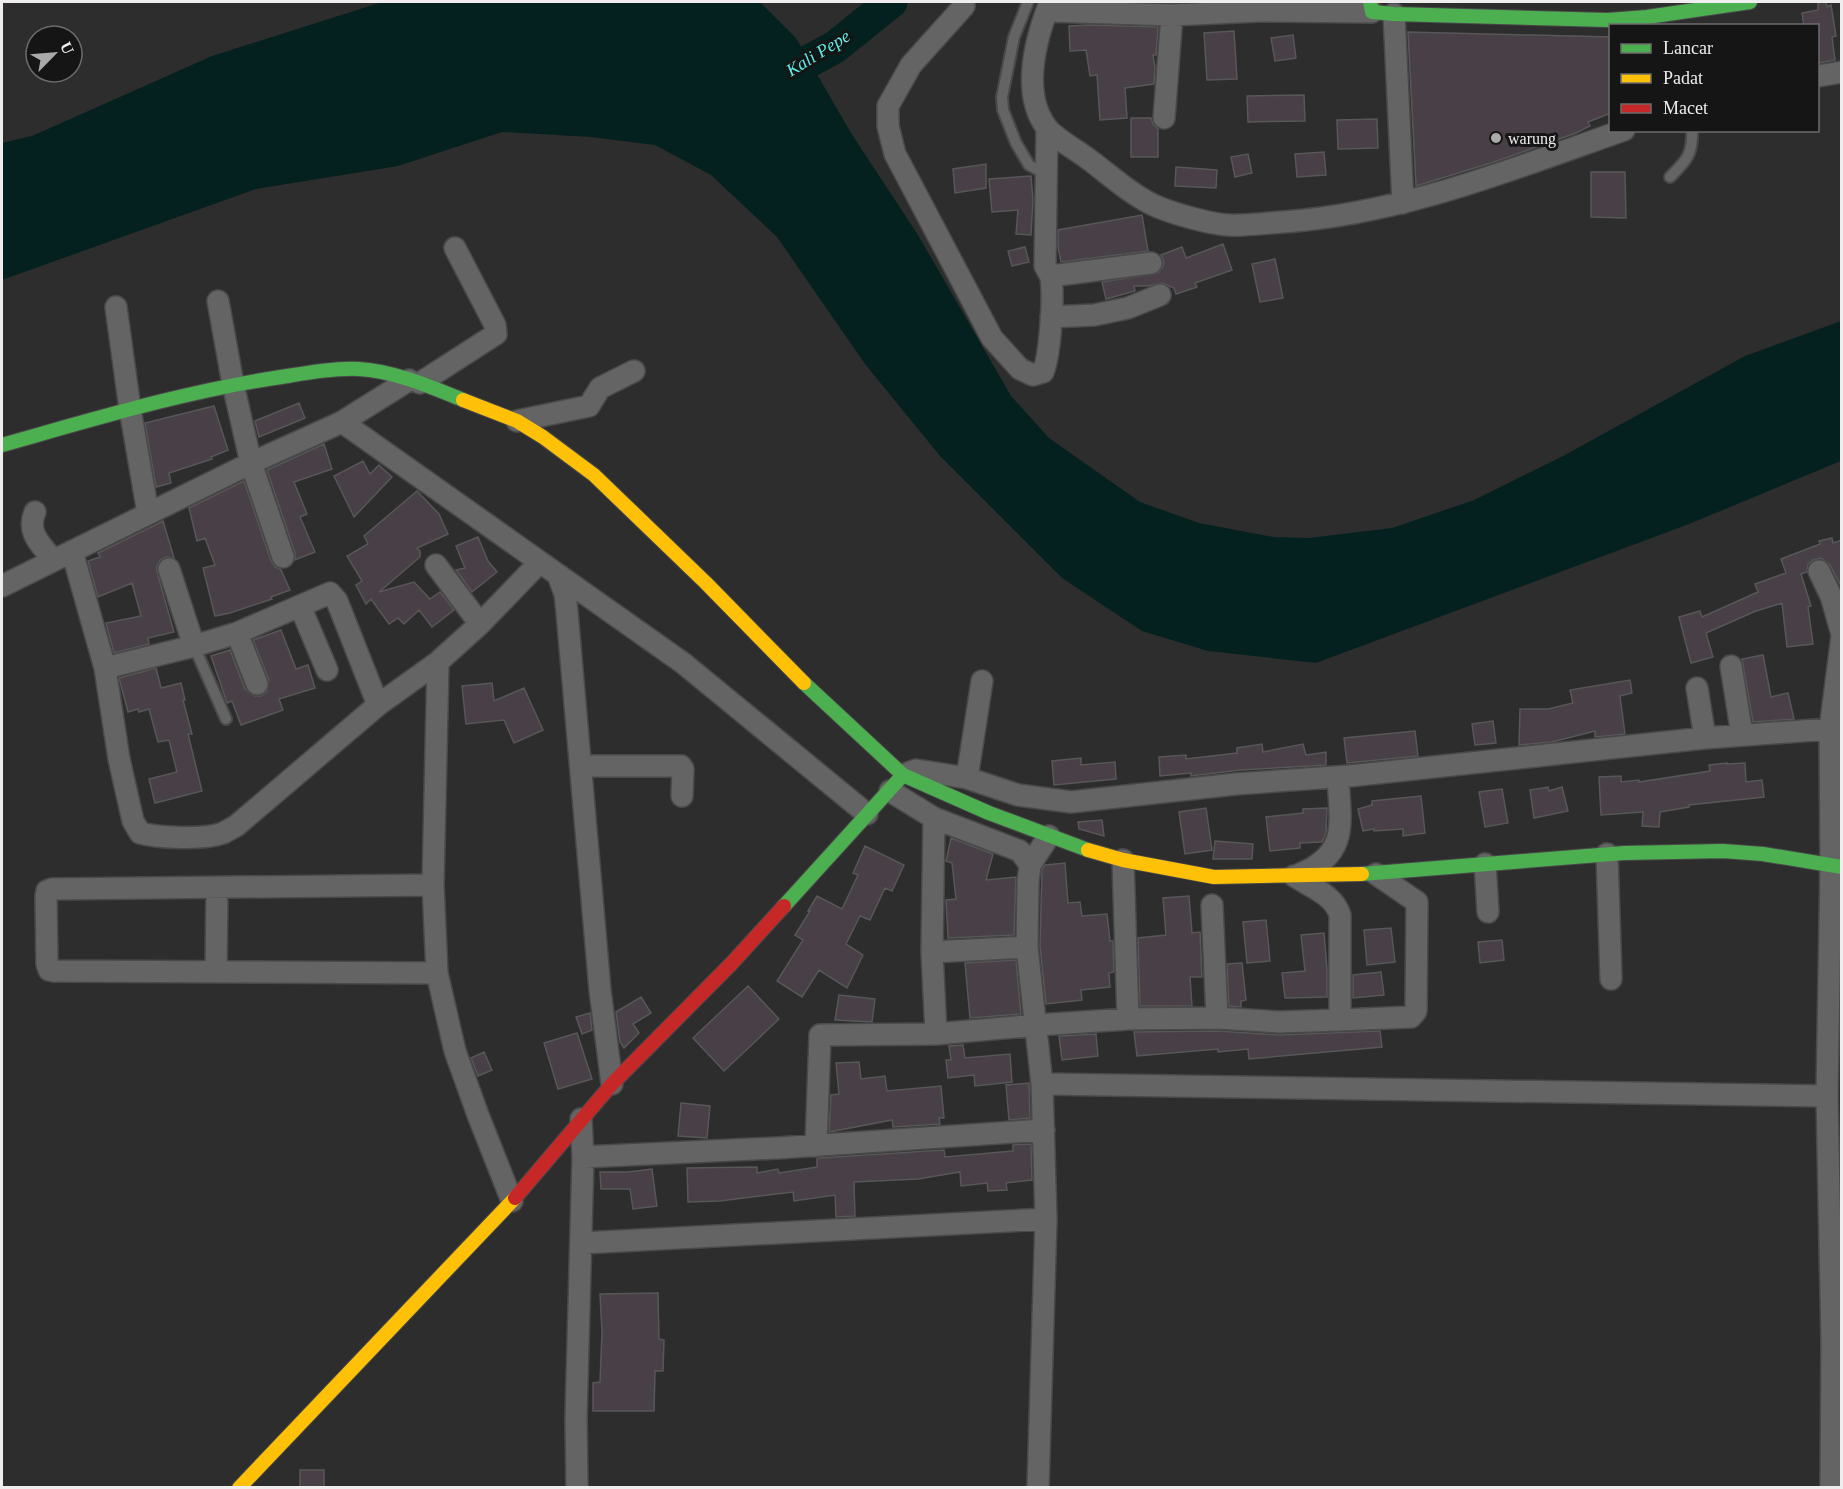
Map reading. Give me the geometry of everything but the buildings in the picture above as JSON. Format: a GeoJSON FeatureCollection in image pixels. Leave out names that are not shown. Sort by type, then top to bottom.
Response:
{"type":"FeatureCollection","features":[{"type":"Feature","properties":{"kind":"street"},"geometry":{"type":"LineString","coordinates":[[1618,132],[1477,182],[1402,203],[1357,213],[1300,221],[1217,224],[1157,207],[1047,128],[1037,109],[1032,89],[1032,72],[1042,5],[1172,15],[1371,7],[1394,14],[1648,21],[1694,6],[1750,2]]}},
{"type":"Feature","properties":{"kind":"street"},"geometry":{"type":"LineString","coordinates":[[964,6],[911,65],[888,106],[888,126],[895,154],[992,338],[1020,369],[1033,375],[1043,372],[1048,362],[1051,317],[1051,276],[1045,266],[1047,128]]}},
{"type":"Feature","properties":{"kind":"street"},"geometry":{"type":"LineString","coordinates":[[1394,14],[1402,203]]}},
{"type":"Feature","properties":{"kind":"street"},"geometry":{"type":"LineString","coordinates":[[1164,118],[1172,15]]}},
{"type":"Feature","properties":{"kind":"street"},"geometry":{"type":"LineString","coordinates":[[1819,76],[1842,72]]}},
{"type":"Feature","properties":{"kind":"street"},"geometry":{"type":"LineString","coordinates":[[2,586],[251,463],[342,422],[496,334],[495,326],[455,248]]}},
{"type":"Feature","properties":{"kind":"street"},"geometry":{"type":"LineString","coordinates":[[1051,276],[1151,263]]}},
{"type":"Feature","properties":{"kind":"street"},"geometry":{"type":"LineString","coordinates":[[1051,317],[1094,315],[1128,308],[1160,295]]}},
{"type":"Feature","properties":{"kind":"street"},"geometry":{"type":"LineString","coordinates":[[218,301],[233,384],[251,463],[283,556]]}},
{"type":"Feature","properties":{"kind":"street"},"geometry":{"type":"LineString","coordinates":[[116,307],[130,409],[148,513]]}},
{"type":"Feature","properties":{"kind":"street"},"geometry":{"type":"LineString","coordinates":[[2,445],[130,409],[233,384],[322,370],[358,369],[415,382],[517,421],[543,437],[594,475],[706,584],[802,681],[896,783],[934,818],[1020,851],[1030,866]]}},
{"type":"Feature","properties":{"kind":"street"},"geometry":{"type":"LineString","coordinates":[[517,421],[589,406],[600,388],[634,371]]}},
{"type":"Feature","properties":{"kind":"street"},"geometry":{"type":"LineString","coordinates":[[342,422],[682,663],[867,814]]}},
{"type":"Feature","properties":{"kind":"street"},"geometry":{"type":"LineString","coordinates":[[35,512],[31,521],[33,534],[62,556],[105,668],[119,759],[133,821],[140,833],[145,834],[206,836],[222,833],[236,826],[378,705],[438,662],[480,624],[540,562]]}},
{"type":"Feature","properties":{"kind":"street"},"geometry":{"type":"LineString","coordinates":[[436,565],[480,624]]}},
{"type":"Feature","properties":{"kind":"street"},"geometry":{"type":"LineString","coordinates":[[169,569],[194,646]]}},
{"type":"Feature","properties":{"kind":"street"},"geometry":{"type":"LineString","coordinates":[[1819,571],[1831,596],[1842,635],[1836,729],[1836,866],[1827,1096],[1832,1342],[1831,1488]]}},
{"type":"Feature","properties":{"kind":"street"},"geometry":{"type":"LineString","coordinates":[[558,575],[565,594],[567,612],[600,990],[612,1084]]}},
{"type":"Feature","properties":{"kind":"street"},"geometry":{"type":"LineString","coordinates":[[105,668],[237,633],[327,593],[333,595],[378,705]]}},
{"type":"Feature","properties":{"kind":"street"},"geometry":{"type":"LineString","coordinates":[[300,606],[327,670]]}},
{"type":"Feature","properties":{"kind":"street"},"geometry":{"type":"LineString","coordinates":[[237,633],[257,684]]}},
{"type":"Feature","properties":{"kind":"street"},"geometry":{"type":"LineString","coordinates":[[438,662],[433,885],[437,973],[455,1051],[512,1202]]}},
{"type":"Feature","properties":{"kind":"street"},"geometry":{"type":"LineString","coordinates":[[1731,666],[1742,735]]}},
{"type":"Feature","properties":{"kind":"street"},"geometry":{"type":"LineString","coordinates":[[967,778],[982,681]]}},
{"type":"Feature","properties":{"kind":"street"},"geometry":{"type":"LineString","coordinates":[[1697,688],[1705,738]]}},
{"type":"Feature","properties":{"kind":"street"},"geometry":{"type":"LineString","coordinates":[[239,1488],[512,1202],[612,1084],[732,963],[896,783],[916,770],[967,778],[1018,795],[1071,802],[1236,784],[1338,777],[1705,738],[1836,729]]}},
{"type":"Feature","properties":{"kind":"street"},"geometry":{"type":"LineString","coordinates":[[581,766],[681,766],[683,769],[682,796]]}},
{"type":"Feature","properties":{"kind":"street"},"geometry":{"type":"LineString","coordinates":[[1294,876],[1316,867],[1337,845],[1341,832],[1338,777]]}},
{"type":"Feature","properties":{"kind":"street"},"geometry":{"type":"LineString","coordinates":[[896,783],[1123,860],[1214,877],[1376,874],[1607,854],[1723,851],[1781,855],[1836,866]]}},
{"type":"Feature","properties":{"kind":"street"},"geometry":{"type":"LineString","coordinates":[[934,818],[932,952],[936,1034]]}},
{"type":"Feature","properties":{"kind":"street"},"geometry":{"type":"LineString","coordinates":[[1038,1488],[1046,1219],[1042,1084],[1028,947],[1030,866],[1049,836]]}},
{"type":"Feature","properties":{"kind":"street"},"geometry":{"type":"LineString","coordinates":[[1607,854],[1611,980]]}},
{"type":"Feature","properties":{"kind":"street"},"geometry":{"type":"LineString","coordinates":[[1123,860],[1128,1019]]}},
{"type":"Feature","properties":{"kind":"street"},"geometry":{"type":"LineString","coordinates":[[1485,864],[1488,912]]}},
{"type":"Feature","properties":{"kind":"street"},"geometry":{"type":"LineString","coordinates":[[816,1146],[820,1035],[936,1034],[1128,1019],[1217,1018],[1279,1022],[1411,1017],[1416,1011],[1419,908],[1412,897],[1376,874]]}},
{"type":"Feature","properties":{"kind":"street"},"geometry":{"type":"LineString","coordinates":[[1294,876],[1332,899],[1338,906],[1340,915],[1340,1020]]}},
{"type":"Feature","properties":{"kind":"street"},"geometry":{"type":"LineString","coordinates":[[433,885],[52,889],[47,891],[46,897],[46,964],[49,970],[437,973]]}},
{"type":"Feature","properties":{"kind":"street"},"geometry":{"type":"LineString","coordinates":[[216,888],[216,972]]}},
{"type":"Feature","properties":{"kind":"street"},"geometry":{"type":"LineString","coordinates":[[1212,905],[1217,1018]]}},
{"type":"Feature","properties":{"kind":"street"},"geometry":{"type":"LineString","coordinates":[[932,952],[1028,947]]}},
{"type":"Feature","properties":{"kind":"street"},"geometry":{"type":"LineString","coordinates":[[1042,1084],[1827,1096]]}},
{"type":"Feature","properties":{"kind":"street"},"geometry":{"type":"LineString","coordinates":[[577,1488],[576,1418],[583,1157],[581,1119]]}},
{"type":"Feature","properties":{"kind":"street"},"geometry":{"type":"LineString","coordinates":[[583,1157],[816,1146],[1044,1130]]}},
{"type":"Feature","properties":{"kind":"street"},"geometry":{"type":"LineString","coordinates":[[582,1243],[1046,1219]]}},
{"type":"Feature","properties":{"kind":"lane"},"geometry":{"type":"LineString","coordinates":[[1042,5],[1014,37],[1002,97],[1003,110],[1016,143],[1029,165],[1047,176]]}},
{"type":"Feature","properties":{"kind":"lane"},"geometry":{"type":"LineString","coordinates":[[1670,177],[1690,153],[1692,132]]}},
{"type":"Feature","properties":{"kind":"lane"},"geometry":{"type":"LineString","coordinates":[[194,646],[226,719]]}},
{"type":"Feature","properties":{"kind":"water"},"geometry":{"type":"Polygon","coordinates":[[[382,2],[760,2],[796,38],[851,133],[918,235],[1011,396],[1049,438],[1140,502],[1199,523],[1274,537],[1309,538],[1392,528],[1474,500],[1563,456],[1745,356],[1841,321],[1841,461],[1689,524],[1316,663],[1208,651],[1142,631],[1062,578],[940,456],[865,364],[777,237],[711,175],[655,145],[591,137],[502,132],[398,166],[256,189],[2,280],[2,143],[32,136],[212,56],[382,2]]]}},
{"type":"Feature","properties":{"kind":"waterway","name":"Kali Pepe"},"geometry":{"type":"LineString","coordinates":[[771,82],[835,47],[891,2]]}},
{"type":"Feature","properties":{"kind":"traffic: fast"},"geometry":{"type":"LineString","coordinates":[[1370,2],[1372,12],[1394,14],[1608,20],[1647,17],[1750,2]]}},
{"type":"Feature","properties":{"kind":"traffic: fast"},"geometry":{"type":"LineString","coordinates":[[2,445],[175,398],[246,383],[329,370],[359,369],[386,373],[412,380],[463,400]]}},
{"type":"Feature","properties":{"kind":"traffic: fast"},"geometry":{"type":"LineString","coordinates":[[804,683],[903,775],[989,813],[1088,850]]}},
{"type":"Feature","properties":{"kind":"traffic: fast"},"geometry":{"type":"LineString","coordinates":[[784,906],[903,775]]}},
{"type":"Feature","properties":{"kind":"traffic: fast"},"geometry":{"type":"LineString","coordinates":[[1362,874],[1624,853],[1723,851],[1763,854],[1842,867]]}},
{"type":"Feature","properties":{"kind":"traffic: slow"},"geometry":{"type":"LineString","coordinates":[[463,400],[517,421],[543,437],[594,475],[706,583],[804,683]]}},
{"type":"Feature","properties":{"kind":"traffic: slow"},"geometry":{"type":"LineString","coordinates":[[1088,850],[1123,860],[1214,877],[1362,874]]}},
{"type":"Feature","properties":{"kind":"traffic: slow"},"geometry":{"type":"LineString","coordinates":[[239,1488],[515,1198]]}},
{"type":"Feature","properties":{"kind":"traffic: jam"},"geometry":{"type":"LineString","coordinates":[[515,1198],[612,1084],[732,963],[784,906]]}},
{"type":"Feature","properties":{"kind":"place","name":"warung"},"geometry":{"type":"Point","coordinates":[1496,138]}}]}
